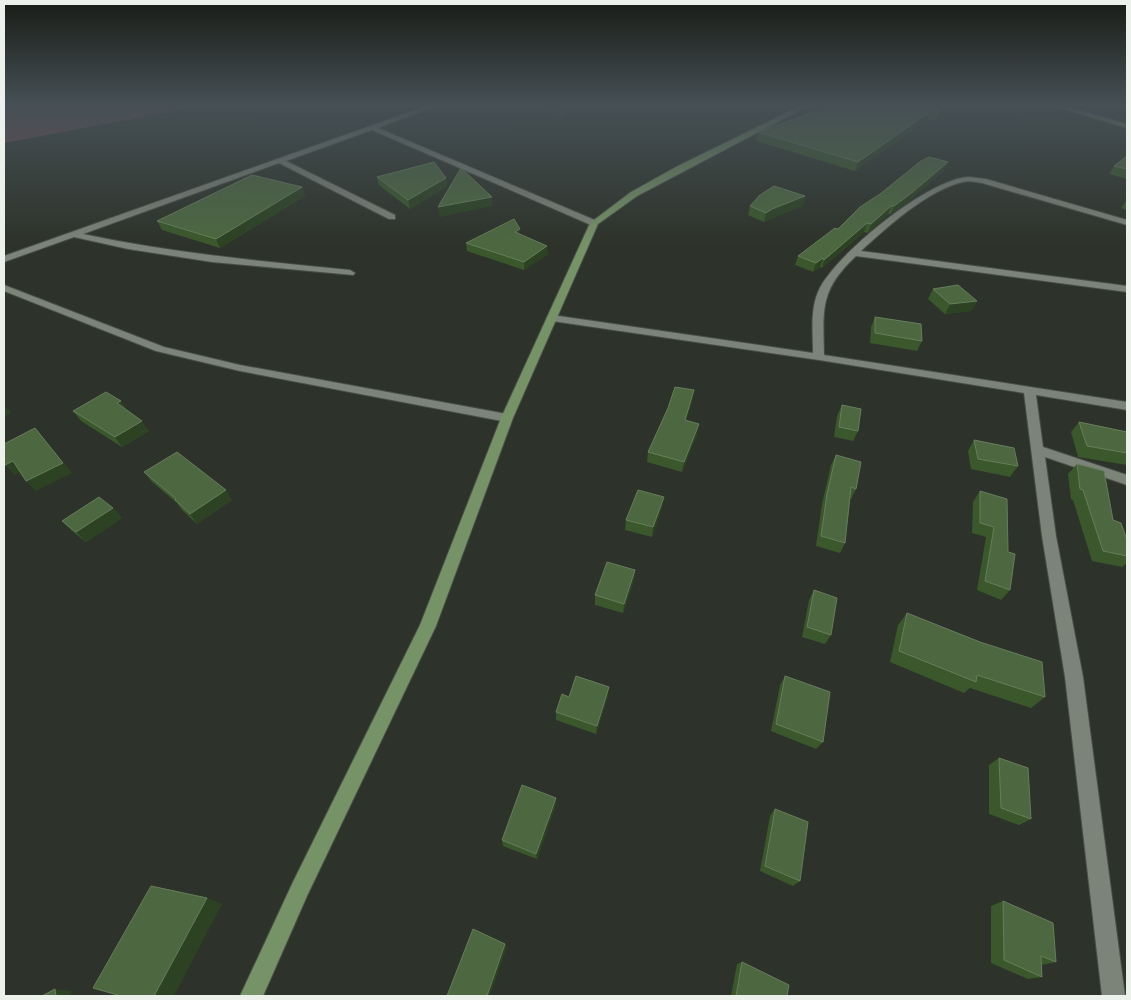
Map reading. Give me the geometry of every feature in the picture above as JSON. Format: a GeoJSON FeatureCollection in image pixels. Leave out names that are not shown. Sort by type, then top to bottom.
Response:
{"type":"FeatureCollection","features":[{"type":"Feature","properties":{"kind":"main road"},"geometry":{"type":"LineString","coordinates":[[251,996],[300,889],[428,626],[507,418],[594,223],[634,194],[716,151]]}},
{"type":"Feature","properties":{"kind":"street"},"geometry":{"type":"LineString","coordinates":[[4,259],[306,151]]}},
{"type":"Feature","properties":{"kind":"street"},"geometry":{"type":"LineString","coordinates":[[426,151],[594,223]]}},
{"type":"Feature","properties":{"kind":"street"},"geometry":{"type":"LineString","coordinates":[[279,160],[392,217]]}},
{"type":"Feature","properties":{"kind":"street"},"geometry":{"type":"LineString","coordinates":[[819,357],[819,304],[826,285],[852,253],[904,211],[959,180],[969,179],[1127,222]]}},
{"type":"Feature","properties":{"kind":"street"},"geometry":{"type":"LineString","coordinates":[[72,234],[128,246],[212,259],[350,273]]}},
{"type":"Feature","properties":{"kind":"street"},"geometry":{"type":"LineString","coordinates":[[852,253],[1127,289]]}},
{"type":"Feature","properties":{"kind":"street"},"geometry":{"type":"LineString","coordinates":[[4,288],[160,349],[240,368],[507,418]]}},
{"type":"Feature","properties":{"kind":"street"},"geometry":{"type":"LineString","coordinates":[[552,318],[819,357],[1127,406]]}},
{"type":"Feature","properties":{"kind":"street"},"geometry":{"type":"LineString","coordinates":[[1029,390],[1049,536],[1074,677],[1114,996]]}},
{"type":"Feature","properties":{"kind":"street"},"geometry":{"type":"LineString","coordinates":[[1037,450],[1127,480]]}},
{"type":"Feature","properties":{"kind":"building"},"geometry":{"type":"Polygon","coordinates":[[[820,151],[874,151],[858,162],[820,151]]]}},
{"type":"Feature","properties":{"kind":"building"},"geometry":{"type":"Polygon","coordinates":[[[1127,156],[1127,169],[1114,166],[1127,156]]]}},
{"type":"Feature","properties":{"kind":"building"},"geometry":{"type":"Polygon","coordinates":[[[929,157],[948,162],[871,224],[867,223],[824,260],[823,258],[816,263],[798,256],[835,228],[838,229],[860,207],[929,157]]]}},
{"type":"Feature","properties":{"kind":"building"},"geometry":{"type":"Polygon","coordinates":[[[434,162],[446,178],[408,200],[377,177],[434,162]]]}},
{"type":"Feature","properties":{"kind":"building"},"geometry":{"type":"Polygon","coordinates":[[[461,168],[492,197],[438,207],[461,168]]]}},
{"type":"Feature","properties":{"kind":"building"},"geometry":{"type":"Polygon","coordinates":[[[252,175],[302,187],[216,239],[157,221],[252,175]]]}},
{"type":"Feature","properties":{"kind":"building"},"geometry":{"type":"Polygon","coordinates":[[[774,186],[805,196],[766,213],[750,206],[760,195],[774,186]]]}},
{"type":"Feature","properties":{"kind":"building"},"geometry":{"type":"Polygon","coordinates":[[[514,219],[520,229],[515,232],[547,246],[524,262],[466,243],[514,219]]]}},
{"type":"Feature","properties":{"kind":"building"},"geometry":{"type":"Polygon","coordinates":[[[958,285],[977,301],[950,304],[933,289],[958,285]]]}},
{"type":"Feature","properties":{"kind":"building"},"geometry":{"type":"Polygon","coordinates":[[[875,317],[921,324],[922,341],[875,333],[875,317]]]}},
{"type":"Feature","properties":{"kind":"building"},"geometry":{"type":"Polygon","coordinates":[[[675,387],[694,390],[685,420],[699,424],[684,462],[648,452],[668,408],[675,387]]]}},
{"type":"Feature","properties":{"kind":"building"},"geometry":{"type":"Polygon","coordinates":[[[106,392],[121,401],[117,403],[142,421],[115,437],[73,411],[106,392]]]}},
{"type":"Feature","properties":{"kind":"building"},"geometry":{"type":"Polygon","coordinates":[[[842,405],[861,409],[858,431],[839,427],[842,405]]]}},
{"type":"Feature","properties":{"kind":"building"},"geometry":{"type":"Polygon","coordinates":[[[1079,422],[1127,432],[1127,453],[1087,446],[1079,422]]]}},
{"type":"Feature","properties":{"kind":"building"},"geometry":{"type":"Polygon","coordinates":[[[35,428],[63,463],[26,481],[13,461],[5,465],[4,444],[35,428]]]}},
{"type":"Feature","properties":{"kind":"building"},"geometry":{"type":"Polygon","coordinates":[[[974,440],[1014,448],[1018,466],[978,459],[974,440]]]}},
{"type":"Feature","properties":{"kind":"building"},"geometry":{"type":"Polygon","coordinates":[[[177,452],[226,490],[190,514],[176,499],[144,472],[177,452]]]}},
{"type":"Feature","properties":{"kind":"building"},"geometry":{"type":"Polygon","coordinates":[[[836,455],[861,462],[856,489],[851,487],[845,543],[821,536],[827,494],[836,455]]]}},
{"type":"Feature","properties":{"kind":"building"},"geometry":{"type":"Polygon","coordinates":[[[1077,464],[1104,471],[1113,520],[1121,523],[1127,540],[1127,556],[1103,551],[1083,490],[1080,489],[1077,464]]]}},
{"type":"Feature","properties":{"kind":"building"},"geometry":{"type":"Polygon","coordinates":[[[638,490],[664,497],[653,527],[626,520],[638,490]]]}},
{"type":"Feature","properties":{"kind":"building"},"geometry":{"type":"Polygon","coordinates":[[[980,491],[1007,499],[1008,552],[1015,554],[1010,590],[985,581],[994,527],[980,523],[980,491]]]}},
{"type":"Feature","properties":{"kind":"building"},"geometry":{"type":"Polygon","coordinates":[[[99,497],[113,508],[76,532],[62,521],[99,497]]]}},
{"type":"Feature","properties":{"kind":"building"},"geometry":{"type":"Polygon","coordinates":[[[607,562],[635,570],[624,604],[595,595],[607,562]]]}},
{"type":"Feature","properties":{"kind":"building"},"geometry":{"type":"Polygon","coordinates":[[[814,590],[837,598],[831,635],[807,627],[814,590]]]}},
{"type":"Feature","properties":{"kind":"building"},"geometry":{"type":"Polygon","coordinates":[[[907,613],[980,642],[1042,662],[1045,697],[977,675],[976,682],[899,651],[907,613]]]}},
{"type":"Feature","properties":{"kind":"building"},"geometry":{"type":"Polygon","coordinates":[[[576,676],[609,687],[597,726],[556,712],[562,694],[569,697],[576,676]]]}},
{"type":"Feature","properties":{"kind":"building"},"geometry":{"type":"Polygon","coordinates":[[[785,676],[830,692],[823,742],[776,724],[785,676]]]}},
{"type":"Feature","properties":{"kind":"building"},"geometry":{"type":"Polygon","coordinates":[[[999,758],[1028,768],[1031,819],[1001,808],[999,758]]]}},
{"type":"Feature","properties":{"kind":"building"},"geometry":{"type":"Polygon","coordinates":[[[522,785],[556,798],[536,854],[502,840],[522,785]]]}},
{"type":"Feature","properties":{"kind":"building"},"geometry":{"type":"Polygon","coordinates":[[[775,809],[808,822],[800,881],[765,866],[775,809]]]}},
{"type":"Feature","properties":{"kind":"building"},"geometry":{"type":"Polygon","coordinates":[[[151,886],[207,898],[154,996],[121,996],[93,988],[151,886]]]}},
{"type":"Feature","properties":{"kind":"building"},"geometry":{"type":"Polygon","coordinates":[[[1003,901],[1053,923],[1056,962],[1041,956],[1042,977],[1004,960],[1003,901]]]}},
{"type":"Feature","properties":{"kind":"building"},"geometry":{"type":"Polygon","coordinates":[[[473,929],[505,944],[487,996],[447,996],[473,929]]]}},
{"type":"Feature","properties":{"kind":"building"},"geometry":{"type":"Polygon","coordinates":[[[742,962],[789,985],[787,996],[736,996],[742,962]]]}},
{"type":"Feature","properties":{"kind":"building"},"geometry":{"type":"Polygon","coordinates":[[[55,989],[56,996],[42,996],[55,989]]]}}]}
